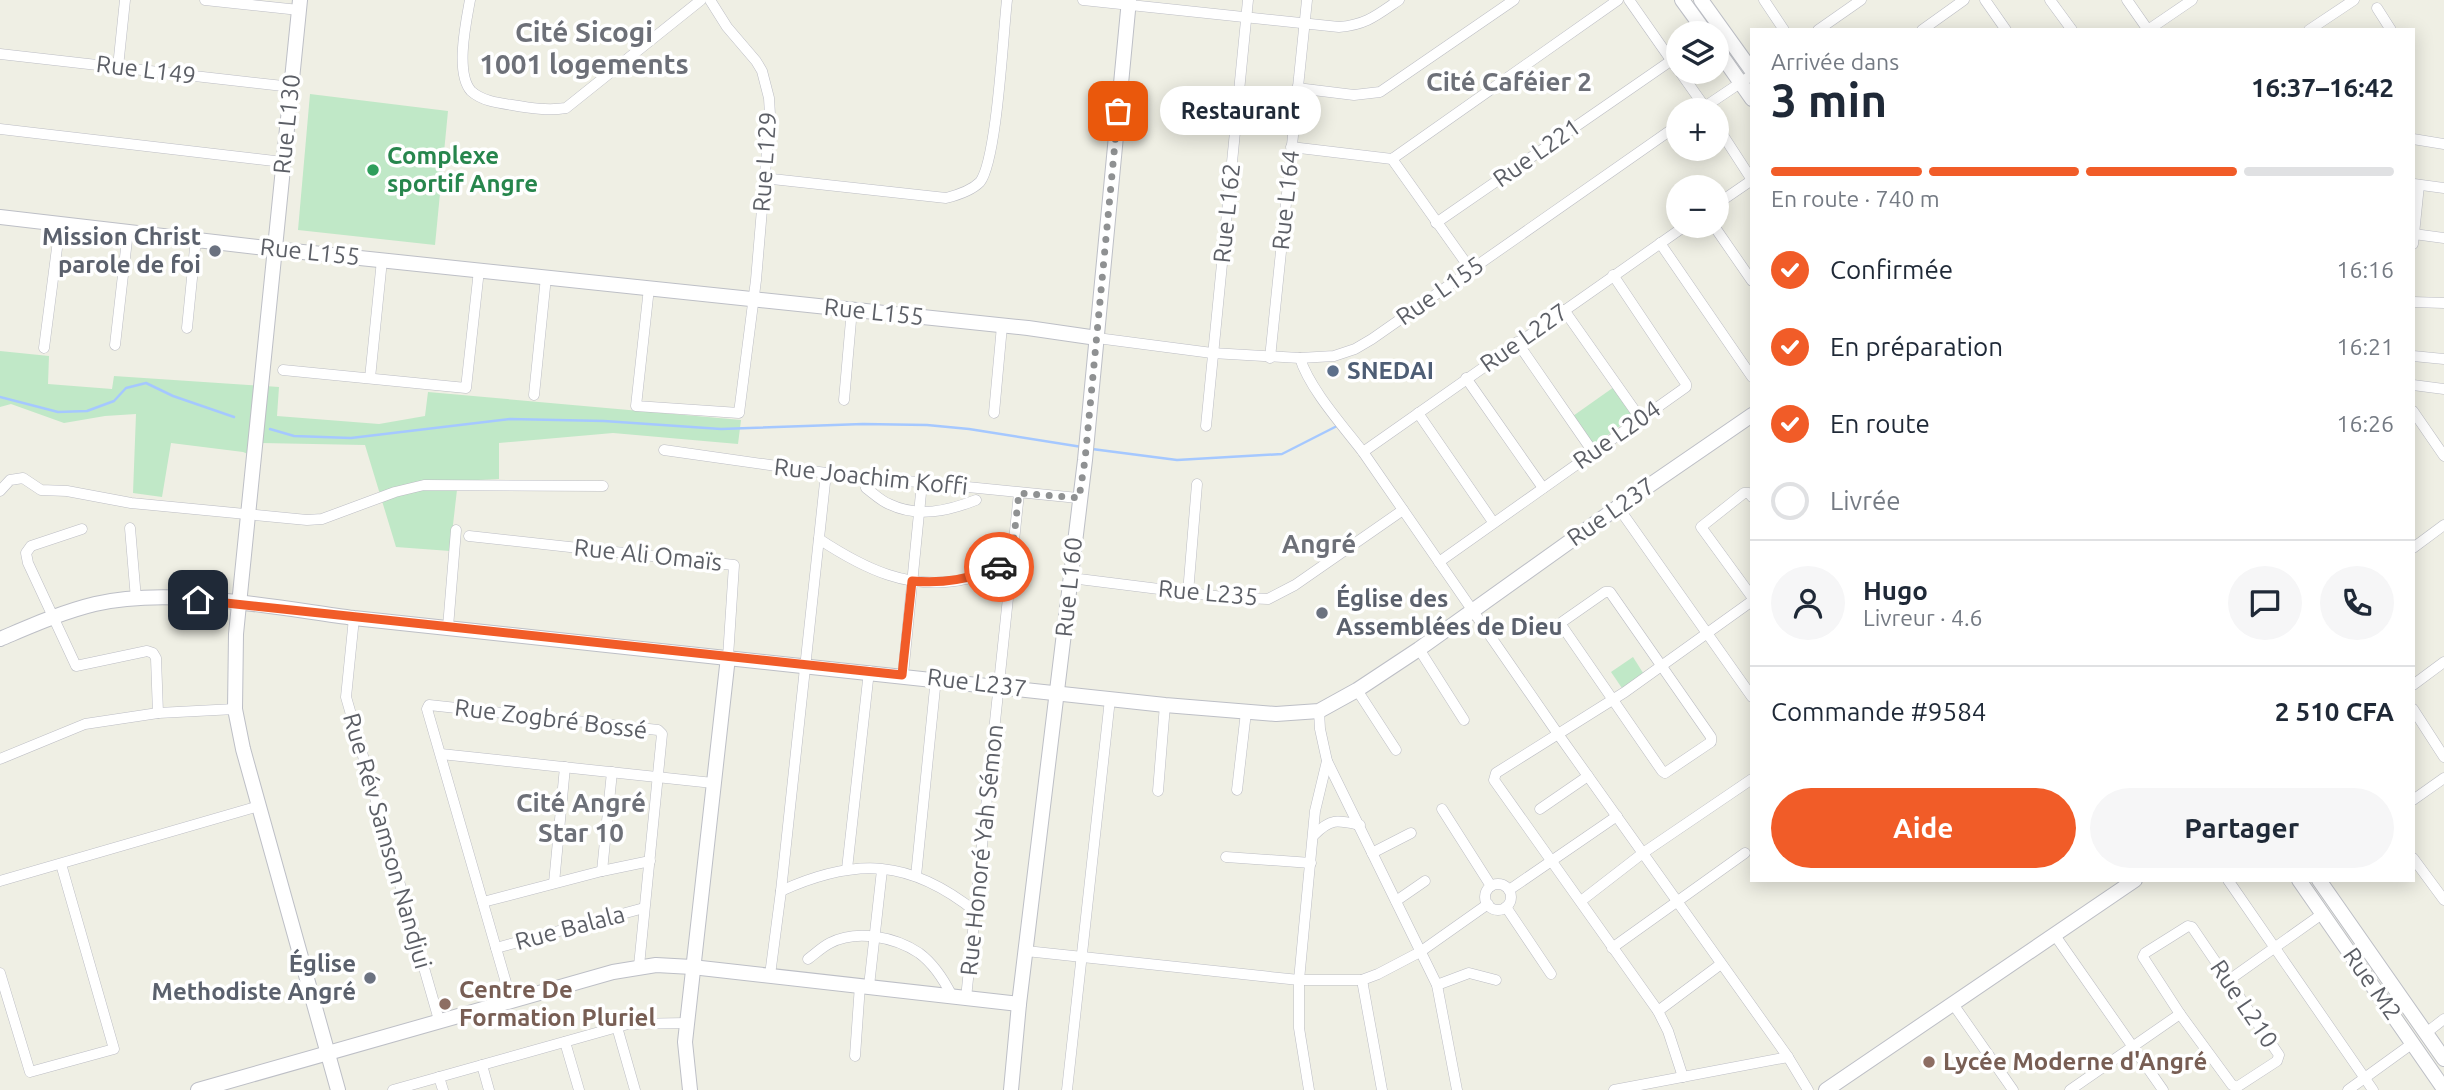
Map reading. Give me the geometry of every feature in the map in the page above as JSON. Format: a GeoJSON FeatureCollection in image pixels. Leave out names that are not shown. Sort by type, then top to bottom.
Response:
{"type":"FeatureCollection","features":[{"type":"Feature","properties":{"kind":"street"},"geometry":{"type":"LineString","coordinates":[[118,67],[125,0]]}},
{"type":"Feature","properties":{"kind":"street"},"geometry":{"type":"LineString","coordinates":[[205,0],[299,5]]}},
{"type":"Feature","properties":{"kind":"street"},"geometry":{"type":"LineString","coordinates":[[470,0],[462,62],[465,79],[471,90],[483,99],[501,104],[551,110],[566,108],[701,0]]}},
{"type":"Feature","properties":{"kind":"street","name":"Rue L129"},"geometry":{"type":"LineString","coordinates":[[649,288],[636,406],[739,413],[770,116],[766,82],[756,61],[727,27],[710,0]]}},
{"type":"Feature","properties":{"kind":"street"},"geometry":{"type":"LineString","coordinates":[[764,178],[946,198],[969,190],[979,182],[991,156],[1007,0]]}},
{"type":"Feature","properties":{"kind":"street"},"geometry":{"type":"LineString","coordinates":[[1083,0],[1128,2],[1339,27],[1357,26],[1369,21],[1399,0]]}},
{"type":"Feature","properties":{"kind":"street","name":"Rue L162"},"geometry":{"type":"LineString","coordinates":[[1206,426],[1248,0]]}},
{"type":"Feature","properties":{"kind":"street","name":"Rue L164"},"geometry":{"type":"LineString","coordinates":[[1270,358],[1307,0]]}},
{"type":"Feature","properties":{"kind":"street"},"geometry":{"type":"LineString","coordinates":[[1297,88],[1353,94],[1380,92],[1514,0]]}},
{"type":"Feature","properties":{"kind":"street"},"geometry":{"type":"LineString","coordinates":[[1291,147],[1392,159],[1618,0]]}},
{"type":"Feature","properties":{"kind":"street"},"geometry":{"type":"LineString","coordinates":[[1629,0],[1666,52]]}},
{"type":"Feature","properties":{"kind":"street"},"geometry":{"type":"LineString","coordinates":[[1682,0],[1697,21]]}},
{"type":"Feature","properties":{"kind":"street"},"geometry":{"type":"LineString","coordinates":[[1701,0],[1748,76]]}},
{"type":"Feature","properties":{"kind":"street"},"geometry":{"type":"LineString","coordinates":[[1764,0],[1783,28]]}},
{"type":"Feature","properties":{"kind":"street"},"geometry":{"type":"LineString","coordinates":[[1821,28],[1861,0]]}},
{"type":"Feature","properties":{"kind":"street"},"geometry":{"type":"LineString","coordinates":[[1925,28],[1964,0]]}},
{"type":"Feature","properties":{"kind":"street"},"geometry":{"type":"LineString","coordinates":[[1985,0],[2005,28]]}},
{"type":"Feature","properties":{"kind":"street"},"geometry":{"type":"LineString","coordinates":[[2050,0],[2071,28]]}},
{"type":"Feature","properties":{"kind":"street"},"geometry":{"type":"LineString","coordinates":[[2127,0],[2147,28]]}},
{"type":"Feature","properties":{"kind":"street"},"geometry":{"type":"LineString","coordinates":[[2151,28],[2192,0]]}},
{"type":"Feature","properties":{"kind":"street"},"geometry":{"type":"LineString","coordinates":[[2312,28],[2354,0]]}},
{"type":"Feature","properties":{"kind":"street","name":"Rue L160"},"geometry":{"type":"LineString","coordinates":[[1011,1090],[1085,460],[1128,2]]}},
{"type":"Feature","properties":{"kind":"street","name":"Rue L130"},"geometry":{"type":"LineString","coordinates":[[299,5],[236,634],[235,709],[259,806],[338,1090]]}},
{"type":"Feature","properties":{"kind":"street"},"geometry":{"type":"LineString","coordinates":[[2377,8],[2390,28]]}},
{"type":"Feature","properties":{"kind":"street","name":"Rue L149"},"geometry":{"type":"LineString","coordinates":[[0,54],[292,87]]}},
{"type":"Feature","properties":{"kind":"street"},"geometry":{"type":"LineString","coordinates":[[1729,59],[1748,76]]}},
{"type":"Feature","properties":{"kind":"street","name":"Rue L221"},"geometry":{"type":"LineString","coordinates":[[1436,223],[1666,74]]}},
{"type":"Feature","properties":{"kind":"street"},"geometry":{"type":"LineString","coordinates":[[1719,98],[1748,76]]}},
{"type":"Feature","properties":{"kind":"street"},"geometry":{"type":"LineString","coordinates":[[0,129],[283,162]]}},
{"type":"Feature","properties":{"kind":"street","name":"Rue L155"},"geometry":{"type":"LineString","coordinates":[[0,217],[852,309],[1212,352],[1300,358],[1334,356],[1355,349],[1666,133]]}},
{"type":"Feature","properties":{"kind":"street"},"geometry":{"type":"LineString","coordinates":[[2415,139],[2444,144]]}},
{"type":"Feature","properties":{"kind":"street"},"geometry":{"type":"LineString","coordinates":[[1729,145],[1750,177]]}},
{"type":"Feature","properties":{"kind":"street"},"geometry":{"type":"LineString","coordinates":[[1392,159],[1471,270]]}},
{"type":"Feature","properties":{"kind":"street"},"geometry":{"type":"LineString","coordinates":[[1729,196],[1750,181]]}},
{"type":"Feature","properties":{"kind":"street"},"geometry":{"type":"LineString","coordinates":[[2415,209],[2416,184],[2444,188]]}},
{"type":"Feature","properties":{"kind":"street"},"geometry":{"type":"LineString","coordinates":[[44,348],[60,225]]}},
{"type":"Feature","properties":{"kind":"street"},"geometry":{"type":"LineString","coordinates":[[116,345],[128,231]]}},
{"type":"Feature","properties":{"kind":"street"},"geometry":{"type":"LineString","coordinates":[[2415,234],[2444,238]]}},
{"type":"Feature","properties":{"kind":"street"},"geometry":{"type":"LineString","coordinates":[[187,328],[196,238]]}},
{"type":"Feature","properties":{"kind":"street","name":"Rue L227"},"geometry":{"type":"LineString","coordinates":[[1363,452],[1667,238]]}},
{"type":"Feature","properties":{"kind":"street"},"geometry":{"type":"LineString","coordinates":[[1722,238],[1750,278]]}},
{"type":"Feature","properties":{"kind":"street"},"geometry":{"type":"LineString","coordinates":[[1660,243],[1750,374]]}},
{"type":"Feature","properties":{"kind":"street"},"geometry":{"type":"LineString","coordinates":[[370,378],[382,260]]}},
{"type":"Feature","properties":{"kind":"street"},"geometry":{"type":"LineString","coordinates":[[283,370],[467,388],[479,270]]}},
{"type":"Feature","properties":{"kind":"street","name":"Rue L204"},"geometry":{"type":"LineString","coordinates":[[1439,562],[1686,387],[1686,383],[1613,275]]}},
{"type":"Feature","properties":{"kind":"street"},"geometry":{"type":"LineString","coordinates":[[534,395],[547,277]]}},
{"type":"Feature","properties":{"kind":"street"},"geometry":{"type":"LineString","coordinates":[[2415,302],[2444,303]]}},
{"type":"Feature","properties":{"kind":"street"},"geometry":{"type":"LineString","coordinates":[[844,400],[852,309]]}},
{"type":"Feature","properties":{"kind":"street"},"geometry":{"type":"LineString","coordinates":[[1564,310],[1640,418]]}},
{"type":"Feature","properties":{"kind":"street"},"geometry":{"type":"LineString","coordinates":[[994,413],[1002,326]]}},
{"type":"Feature","properties":{"kind":"street"},"geometry":{"type":"LineString","coordinates":[[1517,342],[1592,452]]}},
{"type":"Feature","properties":{"kind":"street"},"geometry":{"type":"LineString","coordinates":[[2415,356],[2444,359]]}},
{"type":"Feature","properties":{"kind":"street"},"geometry":{"type":"LineString","coordinates":[[1300,358],[1312,382],[1808,1090]]}},
{"type":"Feature","properties":{"kind":"street"},"geometry":{"type":"LineString","coordinates":[[1466,378],[1543,488]]}},
{"type":"Feature","properties":{"kind":"street"},"geometry":{"type":"LineString","coordinates":[[2415,385],[2444,389]]}},
{"type":"Feature","properties":{"kind":"street"},"geometry":{"type":"LineString","coordinates":[[1418,413],[1493,523]]}},
{"type":"Feature","properties":{"kind":"street"},"geometry":{"type":"LineString","coordinates":[[2415,414],[2443,452]]}},
{"type":"Feature","properties":{"kind":"street","name":"Rue L237"},"geometry":{"type":"LineString","coordinates":[[0,639],[53,617],[96,604],[160,598],[239,603],[354,618],[936,678],[1165,705],[1276,714],[1319,711],[1357,690],[1419,649],[1750,416]]}},
{"type":"Feature","properties":{"kind":"street","name":"Rue Joachim Koffi"},"geometry":{"type":"LineString","coordinates":[[664,450],[826,473],[1079,498]]}},
{"type":"Feature","properties":{"kind":"street"},"geometry":{"type":"LineString","coordinates":[[769,975],[781,891],[826,473]]}},
{"type":"Feature","properties":{"kind":"street"},"geometry":{"type":"LineString","coordinates":[[0,491],[10,480],[23,478],[41,490],[67,491],[131,503],[307,520],[322,519],[395,492],[424,485],[603,486]]}},
{"type":"Feature","properties":{"kind":"street"},"geometry":{"type":"LineString","coordinates":[[902,675],[922,483]]}},
{"type":"Feature","properties":{"kind":"street"},"geometry":{"type":"LineString","coordinates":[[1188,593],[1198,484]]}},
{"type":"Feature","properties":{"kind":"street"},"geometry":{"type":"LineString","coordinates":[[866,488],[889,504],[919,513],[951,510],[976,500]]}},
{"type":"Feature","properties":{"kind":"street","name":"Rue Honoré Yah Sémon"},"geometry":{"type":"LineString","coordinates":[[959,997],[976,912],[1019,493]]}},
{"type":"Feature","properties":{"kind":"street"},"geometry":{"type":"LineString","coordinates":[[1750,495],[1744,493],[1701,527],[1750,596]]}},
{"type":"Feature","properties":{"kind":"street"},"geometry":{"type":"LineString","coordinates":[[1618,507],[1750,694]]}},
{"type":"Feature","properties":{"kind":"street","name":"Rue L235"},"geometry":{"type":"LineString","coordinates":[[1070,578],[1254,600],[1277,596],[1403,510]]}},
{"type":"Feature","properties":{"kind":"street"},"geometry":{"type":"LineString","coordinates":[[2415,547],[2444,525]]}},
{"type":"Feature","properties":{"kind":"street"},"geometry":{"type":"LineString","coordinates":[[130,528],[136,599]]}},
{"type":"Feature","properties":{"kind":"street"},"geometry":{"type":"LineString","coordinates":[[82,529],[31,546],[26,553],[28,564],[76,666],[147,651],[153,653],[156,658],[158,713]]}},
{"type":"Feature","properties":{"kind":"street"},"geometry":{"type":"LineString","coordinates":[[449,627],[456,530]]}},
{"type":"Feature","properties":{"kind":"street","name":"Rue Ali Omaïs"},"geometry":{"type":"LineString","coordinates":[[470,536],[734,565],[728,657]]}},
{"type":"Feature","properties":{"kind":"street"},"geometry":{"type":"LineString","coordinates":[[819,539],[860,565],[912,581],[959,581],[1011,563]]}},
{"type":"Feature","properties":{"kind":"street"},"geometry":{"type":"LineString","coordinates":[[1605,592],[1609,592],[1712,737],[1711,742],[1663,773],[1612,701],[1562,624],[1588,602],[1605,592]]}},
{"type":"Feature","properties":{"kind":"street"},"geometry":{"type":"LineString","coordinates":[[1683,1077],[1668,1031],[1658,1011],[1494,780],[1496,773],[1612,701],[1750,601]]}},
{"type":"Feature","properties":{"kind":"street","name":"Rue Rév Samson Nandjui"},"geometry":{"type":"LineString","coordinates":[[354,618],[346,697],[439,1020]]}},
{"type":"Feature","properties":{"kind":"street"},"geometry":{"type":"LineString","coordinates":[[1419,649],[1464,720]]}},
{"type":"Feature","properties":{"kind":"street"},"geometry":{"type":"LineString","coordinates":[[690,1090],[685,1054],[687,1023],[728,657]]}},
{"type":"Feature","properties":{"kind":"street"},"geometry":{"type":"LineString","coordinates":[[2415,684],[2444,662]]}},
{"type":"Feature","properties":{"kind":"street"},"geometry":{"type":"LineString","coordinates":[[847,869],[869,671]]}},
{"type":"Feature","properties":{"kind":"street"},"geometry":{"type":"LineString","coordinates":[[916,876],[936,678]]}},
{"type":"Feature","properties":{"kind":"street"},"geometry":{"type":"LineString","coordinates":[[1357,690],[1396,750]]}},
{"type":"Feature","properties":{"kind":"street"},"geometry":{"type":"LineString","coordinates":[[1067,1090],[1110,699]]}},
{"type":"Feature","properties":{"kind":"street","name":"Rue Zogbré Bossé"},"geometry":{"type":"LineString","coordinates":[[511,1000],[427,709],[429,705],[658,730],[663,738],[639,966]]}},
{"type":"Feature","properties":{"kind":"street"},"geometry":{"type":"LineString","coordinates":[[1158,792],[1165,705]]}},
{"type":"Feature","properties":{"kind":"street"},"geometry":{"type":"LineString","coordinates":[[0,759],[85,724],[158,713],[235,709]]}},
{"type":"Feature","properties":{"kind":"street"},"geometry":{"type":"LineString","coordinates":[[1319,711],[1327,761],[1437,985],[1457,1090]]}},
{"type":"Feature","properties":{"kind":"street"},"geometry":{"type":"LineString","coordinates":[[1237,790],[1246,712]]}},
{"type":"Feature","properties":{"kind":"street"},"geometry":{"type":"LineString","coordinates":[[2415,712],[2444,757]]}},
{"type":"Feature","properties":{"kind":"street"},"geometry":{"type":"LineString","coordinates":[[440,754],[713,783]]}},
{"type":"Feature","properties":{"kind":"street"},"geometry":{"type":"LineString","coordinates":[[1309,1090],[1299,1028],[1298,980],[1315,811],[1327,761]]}},
{"type":"Feature","properties":{"kind":"street"},"geometry":{"type":"LineString","coordinates":[[554,883],[565,767]]}},
{"type":"Feature","properties":{"kind":"street"},"geometry":{"type":"LineString","coordinates":[[602,871],[612,772]]}},
{"type":"Feature","properties":{"kind":"street"},"geometry":{"type":"LineString","coordinates":[[1540,809],[1588,776]]}},
{"type":"Feature","properties":{"kind":"street"},"geometry":{"type":"LineString","coordinates":[[2415,799],[2444,778]]}},
{"type":"Feature","properties":{"kind":"street"},"geometry":{"type":"LineString","coordinates":[[1581,901],[1643,853],[1750,780]]}},
{"type":"Feature","properties":{"kind":"street"},"geometry":{"type":"LineString","coordinates":[[1314,835],[1350,804]]}},
{"type":"Feature","properties":{"kind":"street"},"geometry":{"type":"LineString","coordinates":[[0,881],[259,806]]}},
{"type":"Feature","properties":{"kind":"street"},"geometry":{"type":"LineString","coordinates":[[1442,809],[1491,886]]}},
{"type":"Feature","properties":{"kind":"street"},"geometry":{"type":"LineString","coordinates":[[1315,811],[1331,821],[1360,825]]}},
{"type":"Feature","properties":{"kind":"street"},"geometry":{"type":"LineString","coordinates":[[1509,890],[1616,816]]}},
{"type":"Feature","properties":{"kind":"street"},"geometry":{"type":"LineString","coordinates":[[1372,853],[1411,833]]}},
{"type":"Feature","properties":{"kind":"street"},"geometry":{"type":"LineString","coordinates":[[1612,948],[1745,853]]}},
{"type":"Feature","properties":{"kind":"street"},"geometry":{"type":"LineString","coordinates":[[1226,857],[1311,863]]}},
{"type":"Feature","properties":{"kind":"street"},"geometry":{"type":"LineString","coordinates":[[483,902],[650,861]]}},
{"type":"Feature","properties":{"kind":"street"},"geometry":{"type":"LineString","coordinates":[[2415,861],[2444,900]]}},
{"type":"Feature","properties":{"kind":"street"},"geometry":{"type":"LineString","coordinates":[[0,973],[30,1072],[114,1049],[61,864]]}},
{"type":"Feature","properties":{"kind":"street"},"geometry":{"type":"LineString","coordinates":[[781,891],[811,877],[847,869],[882,870],[916,876],[958,897],[976,912]]}},
{"type":"Feature","properties":{"kind":"street"},"geometry":{"type":"LineString","coordinates":[[855,1056],[875,937],[882,870]]}},
{"type":"Feature","properties":{"kind":"street"},"geometry":{"type":"LineString","coordinates":[[1396,901],[1425,881]]}},
{"type":"Feature","properties":{"kind":"street"},"geometry":{"type":"LineString","coordinates":[[1831,1089],[2133,882]]}},
{"type":"Feature","properties":{"kind":"street"},"geometry":{"type":"LineString","coordinates":[[2229,882],[2373,1090]]}},
{"type":"Feature","properties":{"kind":"street","name":"Rue M2"},"geometry":{"type":"LineString","coordinates":[[2300,882],[2444,1089]]}},
{"type":"Feature","properties":{"kind":"street"},"geometry":{"type":"LineString","coordinates":[[2320,882],[2444,1059]]}},
{"type":"Feature","properties":{"kind":"street"},"geometry":{"type":"LineString","coordinates":[[1499,884],[1509,890],[1510,901],[1506,907],[1494,909],[1488,904],[1486,893],[1491,886],[1499,884]]}},
{"type":"Feature","properties":{"kind":"street"},"geometry":{"type":"LineString","coordinates":[[1026,951],[1298,980],[1362,980],[1420,952],[1488,904]]}},
{"type":"Feature","properties":{"kind":"street"},"geometry":{"type":"LineString","coordinates":[[1506,907],[1551,974]]}},
{"type":"Feature","properties":{"kind":"street","name":"Rue Balala"},"geometry":{"type":"LineString","coordinates":[[496,948],[644,908]]}},
{"type":"Feature","properties":{"kind":"street"},"geometry":{"type":"LineString","coordinates":[[2228,980],[2322,914]]}},
{"type":"Feature","properties":{"kind":"street","name":"Rue L210"},"geometry":{"type":"LineString","coordinates":[[2188,926],[2192,927],[2277,1051],[2279,1058],[2237,1087],[2232,1086],[2180,1014],[2143,957],[2145,953],[2188,926]]}},
{"type":"Feature","properties":{"kind":"street"},"geometry":{"type":"LineString","coordinates":[[2054,934],[2163,1090]]}},
{"type":"Feature","properties":{"kind":"street"},"geometry":{"type":"LineString","coordinates":[[808,959],[831,943],[861,936],[875,937],[904,945],[919,953],[959,997]]}},
{"type":"Feature","properties":{"kind":"street"},"geometry":{"type":"LineString","coordinates":[[1658,1011],[1721,964]]}},
{"type":"Feature","properties":{"kind":"street"},"geometry":{"type":"LineString","coordinates":[[198,1090],[439,1020],[639,966],[692,967],[1019,1004]]}},
{"type":"Feature","properties":{"kind":"street"},"geometry":{"type":"LineString","coordinates":[[1437,985],[1469,973],[1496,980]]}},
{"type":"Feature","properties":{"kind":"street"},"geometry":{"type":"LineString","coordinates":[[1362,980],[1382,1090]]}},
{"type":"Feature","properties":{"kind":"street"},"geometry":{"type":"LineString","coordinates":[[1953,1004],[2013,1090]]}},
{"type":"Feature","properties":{"kind":"street"},"geometry":{"type":"LineString","coordinates":[[2078,1088],[2180,1014]]}},
{"type":"Feature","properties":{"kind":"street"},"geometry":{"type":"LineString","coordinates":[[2426,1033],[2444,1019]]}},
{"type":"Feature","properties":{"kind":"street"},"geometry":{"type":"LineString","coordinates":[[393,1090],[628,1024],[687,1023]]}},
{"type":"Feature","properties":{"kind":"street"},"geometry":{"type":"LineString","coordinates":[[617,1027],[635,1090]]}},
{"type":"Feature","properties":{"kind":"street"},"geometry":{"type":"LineString","coordinates":[[565,1042],[579,1090]]}},
{"type":"Feature","properties":{"kind":"street"},"geometry":{"type":"LineString","coordinates":[[2348,1090],[2413,1044]]}},
{"type":"Feature","properties":{"kind":"street"},"geometry":{"type":"LineString","coordinates":[[1614,1090],[1788,1058]]}},
{"type":"Feature","properties":{"kind":"street"},"geometry":{"type":"LineString","coordinates":[[482,1065],[489,1090]]}},
{"type":"Feature","properties":{"kind":"street"},"geometry":{"type":"LineString","coordinates":[[439,1077],[443,1090]]}},
{"type":"Feature","properties":{"kind":"green space","name":"Complexe sportif Angre"},"geometry":{"type":"Polygon","coordinates":[[[310,94],[448,111],[435,245],[298,230],[310,94]]]}},
{"type":"Feature","properties":{"kind":"green space"},"geometry":{"type":"Polygon","coordinates":[[[0,351],[49,356],[48,384],[112,389],[114,376],[279,387],[277,416],[379,424],[425,416],[428,392],[741,420],[738,444],[613,433],[499,443],[499,479],[458,481],[450,551],[396,547],[365,445],[261,443],[260,459],[243,452],[171,443],[162,497],[133,493],[136,414],[64,423],[11,404],[0,407],[0,351]]]}},
{"type":"Feature","properties":{"kind":"green space"},"geometry":{"type":"Polygon","coordinates":[[[1614,387],[1635,415],[1594,445],[1573,416],[1614,387]]]}},
{"type":"Feature","properties":{"kind":"green space"},"geometry":{"type":"Polygon","coordinates":[[[1633,657],[1645,676],[1624,691],[1611,672],[1633,657]]]}},
{"type":"Feature","properties":{"kind":"waterway"},"geometry":{"type":"LineString","coordinates":[[0,397],[58,412],[87,411],[114,401],[126,388],[146,383],[173,396],[234,417]]}},
{"type":"Feature","properties":{"kind":"waterway"},"geometry":{"type":"LineString","coordinates":[[270,429],[294,436],[351,438],[510,419],[604,421],[721,429],[863,424],[927,425],[1082,447]]}},
{"type":"Feature","properties":{"kind":"waterway"},"geometry":{"type":"LineString","coordinates":[[1092,449],[1177,460],[1282,454],[1337,426]]}},
{"type":"Feature","properties":{"kind":"way so far"},"geometry":{"type":"LineString","coordinates":[[999,567],[1011,563],[1019,493],[1079,498],[1085,460],[1118,111]]}},
{"type":"Feature","properties":{"kind":"place","name":"Restaurant"},"geometry":{"type":"Point","coordinates":[1118,111]}},
{"type":"Feature","properties":{"kind":"place","name":"Complexe sportif Angre"},"geometry":{"type":"Point","coordinates":[373,170]}},
{"type":"Feature","properties":{"kind":"place","name":"Mission Christ parole de foi"},"geometry":{"type":"Point","coordinates":[215,251]}},
{"type":"Feature","properties":{"kind":"place","name":"SNEDAI"},"geometry":{"type":"Point","coordinates":[1333,371]}},
{"type":"Feature","properties":{"kind":"place","name":"Église des Assemblées de Dieu"},"geometry":{"type":"Point","coordinates":[1322,613]}},
{"type":"Feature","properties":{"kind":"place","name":"Église Methodiste Angré"},"geometry":{"type":"Point","coordinates":[370,978]}},
{"type":"Feature","properties":{"kind":"place","name":"Centre De Formation Pluriel"},"geometry":{"type":"Point","coordinates":[445,1004]}},
{"type":"Feature","properties":{"kind":"place","name":"Lycée Moderne d'Angré"},"geometry":{"type":"Point","coordinates":[1929,1062]}},
{"type":"Feature","properties":{"kind":"district","name":"Cité Sicogi 1001 logements"},"geometry":{"type":"Point","coordinates":[584,48]}},
{"type":"Feature","properties":{"kind":"district","name":"Cité Caféier 2"},"geometry":{"type":"Point","coordinates":[1509,82]}},
{"type":"Feature","properties":{"kind":"district","name":"Angré"},"geometry":{"type":"Point","coordinates":[1319,544]}},
{"type":"Feature","properties":{"kind":"district","name":"Cité Angré Star 10"},"geometry":{"type":"Point","coordinates":[581,818]}},
{"type":"Feature","properties":{"kind":"route"},"geometry":{"type":"LineString","coordinates":[[198,600],[902,675],[912,581],[959,581],[999,567]]}}]}
